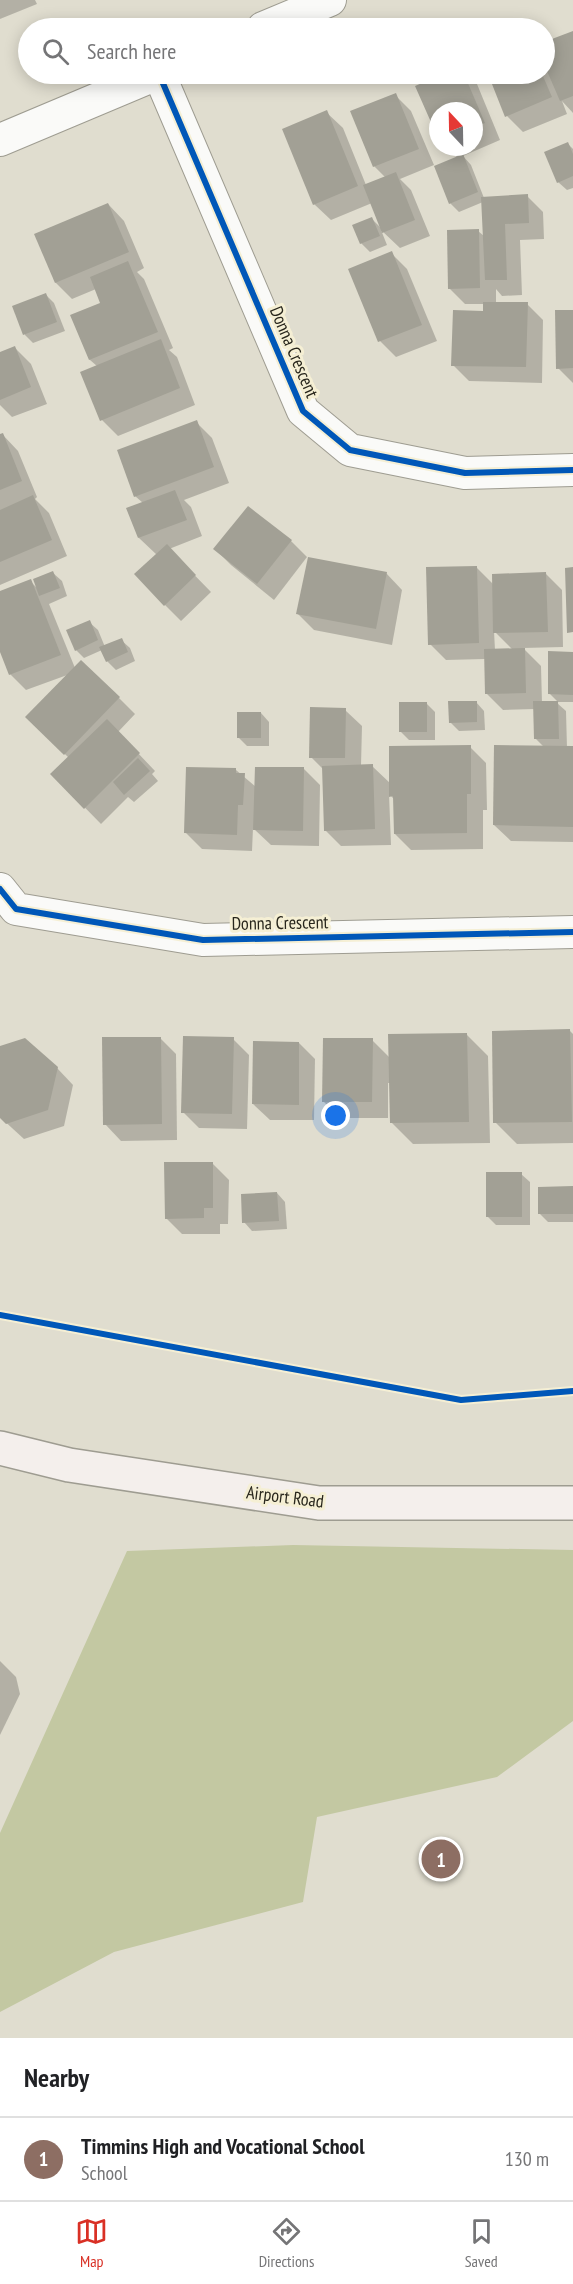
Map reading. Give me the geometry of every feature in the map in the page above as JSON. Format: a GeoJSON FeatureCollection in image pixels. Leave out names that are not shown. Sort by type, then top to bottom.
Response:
{"type":"FeatureCollection","features":[{"type":"Feature","properties":{"kind":"main road","name":"Airport Road"},"geometry":{"type":"LineString","coordinates":[[0,1449],[69,1465],[319,1503],[573,1503]]}},
{"type":"Feature","properties":{"kind":"street"},"geometry":{"type":"LineString","coordinates":[[287,18],[330,0]]}},
{"type":"Feature","properties":{"kind":"street"},"geometry":{"type":"LineString","coordinates":[[0,140],[134,84]]}},
{"type":"Feature","properties":{"kind":"street","name":"Donna Crescent"},"geometry":{"type":"LineString","coordinates":[[162,84],[303,411],[350,450],[465,473],[573,470]]}},
{"type":"Feature","properties":{"kind":"street","name":"Donna Crescent"},"geometry":{"type":"LineString","coordinates":[[0,889],[16,909],[203,940],[573,932]]}},
{"type":"Feature","properties":{"kind":"green space"},"geometry":{"type":"Polygon","coordinates":[[[293,1545],[573,1550],[573,1721],[497,1777],[317,1817],[303,1902],[114,1952],[0,2012],[0,1833],[127,1551],[293,1545]]]}},
{"type":"Feature","properties":{"kind":"building"},"geometry":{"type":"Polygon","coordinates":[[[573,31],[573,96],[560,101],[553,84],[555,84],[555,38],[573,31]]]}},
{"type":"Feature","properties":{"kind":"building"},"geometry":{"type":"Polygon","coordinates":[[[420,84],[468,84],[476,102],[429,102],[429,118],[415,86],[420,84]]]}},
{"type":"Feature","properties":{"kind":"building"},"geometry":{"type":"Polygon","coordinates":[[[492,84],[546,84],[552,97],[505,117],[492,84]]]}},
{"type":"Feature","properties":{"kind":"building"},"geometry":{"type":"Polygon","coordinates":[[[396,93],[419,149],[373,167],[350,111],[396,93]]]}},
{"type":"Feature","properties":{"kind":"building"},"geometry":{"type":"Polygon","coordinates":[[[327,110],[358,186],[313,205],[282,129],[327,110]]]}},
{"type":"Feature","properties":{"kind":"building"},"geometry":{"type":"Polygon","coordinates":[[[568,142],[573,154],[573,176],[557,183],[544,152],[568,142]]]}},
{"type":"Feature","properties":{"kind":"building"},"geometry":{"type":"Polygon","coordinates":[[[464,156],[478,192],[449,204],[434,166],[464,156]]]}},
{"type":"Feature","properties":{"kind":"building"},"geometry":{"type":"Polygon","coordinates":[[[396,172],[415,220],[382,233],[363,185],[396,172]]]}},
{"type":"Feature","properties":{"kind":"building"},"geometry":{"type":"Polygon","coordinates":[[[528,194],[529,223],[505,224],[507,280],[485,280],[481,197],[528,194]]]}},
{"type":"Feature","properties":{"kind":"building"},"geometry":{"type":"Polygon","coordinates":[[[108,203],[129,252],[55,283],[34,234],[108,203]]]}},
{"type":"Feature","properties":{"kind":"building"},"geometry":{"type":"Polygon","coordinates":[[[372,217],[380,236],[360,244],[352,225],[372,217]]]}},
{"type":"Feature","properties":{"kind":"building"},"geometry":{"type":"Polygon","coordinates":[[[479,229],[480,288],[448,289],[447,230],[479,229]]]}},
{"type":"Feature","properties":{"kind":"building"},"geometry":{"type":"Polygon","coordinates":[[[392,251],[422,325],[378,342],[348,269],[392,251]]]}},
{"type":"Feature","properties":{"kind":"building"},"geometry":{"type":"Polygon","coordinates":[[[128,261],[158,332],[89,360],[70,315],[100,303],[90,277],[128,261]]]}},
{"type":"Feature","properties":{"kind":"building"},"geometry":{"type":"Polygon","coordinates":[[[46,293],[57,322],[23,335],[12,306],[46,293]]]}},
{"type":"Feature","properties":{"kind":"building"},"geometry":{"type":"Polygon","coordinates":[[[483,302],[528,302],[526,367],[451,366],[453,310],[483,311],[483,302]]]}},
{"type":"Feature","properties":{"kind":"building"},"geometry":{"type":"Polygon","coordinates":[[[555,310],[573,310],[573,368],[556,369],[555,310]]]}},
{"type":"Feature","properties":{"kind":"building"},"geometry":{"type":"Polygon","coordinates":[[[161,339],[180,388],[100,421],[80,372],[161,339]]]}},
{"type":"Feature","properties":{"kind":"building"},"geometry":{"type":"Polygon","coordinates":[[[15,346],[31,387],[0,400],[0,352],[15,346]]]}},
{"type":"Feature","properties":{"kind":"building"},"geometry":{"type":"Polygon","coordinates":[[[197,420],[214,467],[134,497],[117,450],[197,420]]]}},
{"type":"Feature","properties":{"kind":"building"},"geometry":{"type":"Polygon","coordinates":[[[3,433],[22,481],[0,490],[0,434],[3,433]]]}},
{"type":"Feature","properties":{"kind":"building"},"geometry":{"type":"Polygon","coordinates":[[[175,490],[187,520],[138,538],[126,508],[175,490]]]}},
{"type":"Feature","properties":{"kind":"building"},"geometry":{"type":"Polygon","coordinates":[[[33,495],[52,540],[0,562],[0,510],[33,495]]]}},
{"type":"Feature","properties":{"kind":"building"},"geometry":{"type":"Polygon","coordinates":[[[248,506],[292,540],[257,584],[213,549],[248,506]]]}},
{"type":"Feature","properties":{"kind":"building"},"geometry":{"type":"Polygon","coordinates":[[[167,544],[196,575],[164,606],[134,574],[167,544]]]}},
{"type":"Feature","properties":{"kind":"building"},"geometry":{"type":"Polygon","coordinates":[[[308,557],[387,572],[376,629],[296,614],[308,557]]]}},
{"type":"Feature","properties":{"kind":"building"},"geometry":{"type":"Polygon","coordinates":[[[477,566],[479,643],[428,645],[426,567],[477,566]]]}},
{"type":"Feature","properties":{"kind":"building"},"geometry":{"type":"Polygon","coordinates":[[[573,567],[573,632],[567,633],[565,568],[573,567]]]}},
{"type":"Feature","properties":{"kind":"building"},"geometry":{"type":"Polygon","coordinates":[[[53,571],[60,588],[39,596],[33,579],[53,571]]]}},
{"type":"Feature","properties":{"kind":"building"},"geometry":{"type":"Polygon","coordinates":[[[546,572],[548,632],[493,633],[492,574],[546,572]]]}},
{"type":"Feature","properties":{"kind":"building"},"geometry":{"type":"Polygon","coordinates":[[[31,579],[61,655],[9,675],[0,652],[0,591],[31,579]]]}},
{"type":"Feature","properties":{"kind":"building"},"geometry":{"type":"Polygon","coordinates":[[[90,620],[98,640],[75,651],[66,630],[90,620]]]}},
{"type":"Feature","properties":{"kind":"building"},"geometry":{"type":"Polygon","coordinates":[[[122,638],[128,652],[106,662],[99,647],[122,638]]]}},
{"type":"Feature","properties":{"kind":"building"},"geometry":{"type":"Polygon","coordinates":[[[525,648],[526,693],[485,694],[484,649],[525,648]]]}},
{"type":"Feature","properties":{"kind":"building"},"geometry":{"type":"Polygon","coordinates":[[[548,651],[573,652],[573,695],[548,694],[548,651]]]}},
{"type":"Feature","properties":{"kind":"building"},"geometry":{"type":"Polygon","coordinates":[[[81,660],[120,697],[64,755],[25,717],[81,660]]]}},
{"type":"Feature","properties":{"kind":"building"},"geometry":{"type":"Polygon","coordinates":[[[448,701],[477,701],[477,722],[449,723],[448,701]]]}},
{"type":"Feature","properties":{"kind":"building"},"geometry":{"type":"Polygon","coordinates":[[[533,701],[558,701],[559,739],[534,739],[533,701]]]}},
{"type":"Feature","properties":{"kind":"building"},"geometry":{"type":"Polygon","coordinates":[[[399,702],[427,702],[427,732],[399,732],[399,702]]]}},
{"type":"Feature","properties":{"kind":"building"},"geometry":{"type":"Polygon","coordinates":[[[310,707],[346,708],[345,758],[309,758],[310,707]]]}},
{"type":"Feature","properties":{"kind":"building"},"geometry":{"type":"Polygon","coordinates":[[[237,712],[261,712],[261,738],[237,738],[237,712]]]}},
{"type":"Feature","properties":{"kind":"building"},"geometry":{"type":"Polygon","coordinates":[[[107,719],[140,753],[84,809],[50,774],[107,719]]]}},
{"type":"Feature","properties":{"kind":"building"},"geometry":{"type":"Polygon","coordinates":[[[471,745],[471,794],[467,794],[467,833],[394,834],[393,796],[389,797],[389,746],[471,745]]]}},
{"type":"Feature","properties":{"kind":"building"},"geometry":{"type":"Polygon","coordinates":[[[494,745],[573,746],[573,827],[493,825],[494,745]]]}},
{"type":"Feature","properties":{"kind":"building"},"geometry":{"type":"Polygon","coordinates":[[[138,758],[150,771],[124,795],[113,782],[138,758]]]}},
{"type":"Feature","properties":{"kind":"building"},"geometry":{"type":"Polygon","coordinates":[[[373,764],[375,829],[324,831],[322,766],[373,764]]]}},
{"type":"Feature","properties":{"kind":"building"},"geometry":{"type":"Polygon","coordinates":[[[186,767],[236,768],[236,773],[245,773],[243,805],[238,805],[237,835],[184,833],[186,767]]]}},
{"type":"Feature","properties":{"kind":"building"},"geometry":{"type":"Polygon","coordinates":[[[255,767],[304,767],[303,831],[253,830],[255,767]]]}},
{"type":"Feature","properties":{"kind":"building"},"geometry":{"type":"Polygon","coordinates":[[[570,1029],[572,1122],[493,1123],[492,1031],[570,1029]]]}},
{"type":"Feature","properties":{"kind":"building"},"geometry":{"type":"Polygon","coordinates":[[[467,1033],[469,1122],[390,1123],[388,1034],[467,1033]]]}},
{"type":"Feature","properties":{"kind":"building"},"geometry":{"type":"Polygon","coordinates":[[[183,1036],[234,1037],[232,1114],[181,1113],[183,1036]]]}},
{"type":"Feature","properties":{"kind":"building"},"geometry":{"type":"Polygon","coordinates":[[[102,1037],[161,1037],[162,1124],[103,1125],[102,1037]]]}},
{"type":"Feature","properties":{"kind":"building"},"geometry":{"type":"Polygon","coordinates":[[[25,1038],[58,1067],[48,1110],[6,1124],[0,1118],[0,1046],[25,1038]]]}},
{"type":"Feature","properties":{"kind":"building"},"geometry":{"type":"Polygon","coordinates":[[[323,1038],[373,1038],[372,1102],[322,1102],[323,1038]]]}},
{"type":"Feature","properties":{"kind":"building"},"geometry":{"type":"Polygon","coordinates":[[[253,1041],[299,1042],[299,1105],[252,1104],[253,1041]]]}},
{"type":"Feature","properties":{"kind":"building"},"geometry":{"type":"Polygon","coordinates":[[[164,1162],[213,1162],[213,1208],[204,1208],[204,1218],[165,1219],[164,1162]]]}},
{"type":"Feature","properties":{"kind":"building"},"geometry":{"type":"Polygon","coordinates":[[[486,1172],[522,1172],[522,1217],[486,1217],[486,1172]]]}},
{"type":"Feature","properties":{"kind":"building"},"geometry":{"type":"Polygon","coordinates":[[[573,1186],[573,1214],[538,1214],[538,1187],[573,1186]]]}},
{"type":"Feature","properties":{"kind":"building"},"geometry":{"type":"Polygon","coordinates":[[[277,1192],[279,1221],[242,1223],[241,1194],[277,1192]]]}},
{"type":"Feature","properties":{"kind":"cycle path"},"geometry":{"type":"LineString","coordinates":[[163,84],[303,411],[350,450],[465,473],[573,470]]}},
{"type":"Feature","properties":{"kind":"cycle path"},"geometry":{"type":"LineString","coordinates":[[0,889],[16,909],[203,940],[573,932]]}},
{"type":"Feature","properties":{"kind":"cycle path"},"geometry":{"type":"LineString","coordinates":[[0,1315],[461,1400],[573,1391]]}},
{"type":"Feature","properties":{"kind":"place","name":"Timmins High and Vocational School"},"geometry":{"type":"Point","coordinates":[441,1859]}}]}
